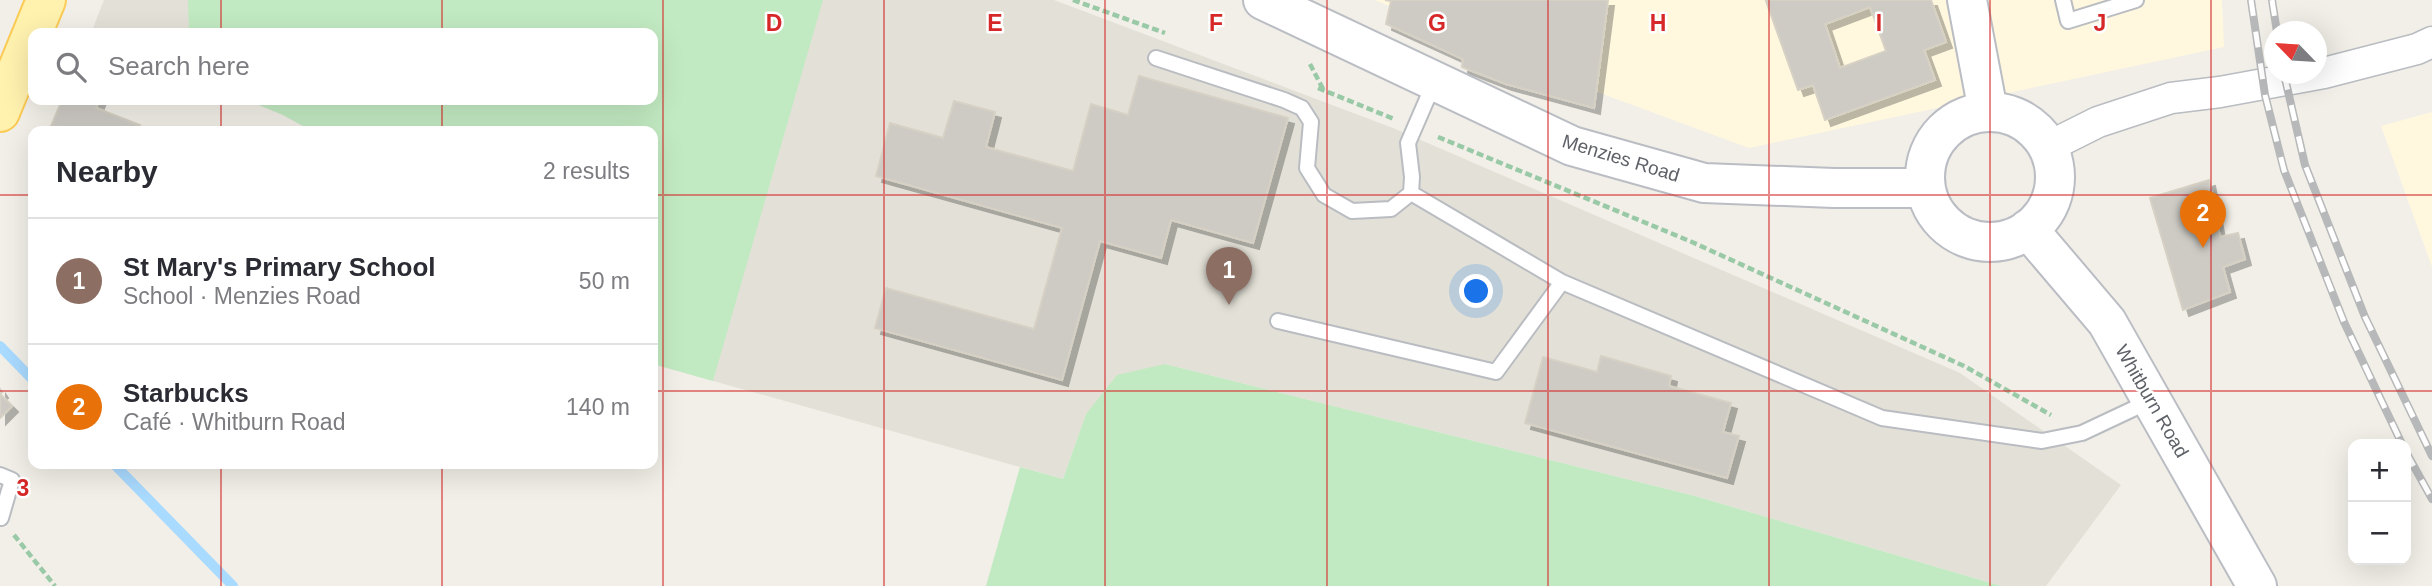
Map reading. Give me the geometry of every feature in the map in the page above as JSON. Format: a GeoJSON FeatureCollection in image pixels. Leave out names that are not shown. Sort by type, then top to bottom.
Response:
{"type":"FeatureCollection","features":[{"type":"Feature","properties":{"kind":"main road"},"geometry":{"type":"LineString","coordinates":[[34,28],[46,0]]}},
{"type":"Feature","properties":{"kind":"main road","name":"Menzies Road"},"geometry":{"type":"LineString","coordinates":[[1263,0],[1572,146],[1704,183],[1834,188],[1925,187]]}},
{"type":"Feature","properties":{"kind":"main road"},"geometry":{"type":"LineString","coordinates":[[1967,0],[1988,111]]}},
{"type":"Feature","properties":{"kind":"main road"},"geometry":{"type":"LineString","coordinates":[[0,112],[28,44]]}},
{"type":"Feature","properties":{"kind":"main road"},"geometry":{"type":"LineString","coordinates":[[1988,111],[2006,113],[2023,120],[2038,132],[2048,147],[2054,165],[2055,183],[2050,201],[2041,217],[2028,229],[2008,240],[1986,242],[1965,237],[1946,226],[1932,208],[1925,187],[1925,165],[1933,144],[1947,127],[1966,115],[1988,111]]}},
{"type":"Feature","properties":{"kind":"main road","name":"Whitburn Road"},"geometry":{"type":"LineString","coordinates":[[2028,229],[2107,322],[2257,586]]}},
{"type":"Feature","properties":{"kind":"street"},"geometry":{"type":"LineString","coordinates":[[2048,147],[2098,122],[2171,98],[2324,73],[2417,49],[2432,42]]}},
{"type":"Feature","properties":{"kind":"lane"},"geometry":{"type":"LineString","coordinates":[[2063,0],[2068,21],[2136,0]]}},
{"type":"Feature","properties":{"kind":"lane"},"geometry":{"type":"LineString","coordinates":[[1156,58],[1303,108],[1311,122],[1307,168],[1324,195],[1352,211],[1391,209],[1411,193],[1408,143],[1435,82]]}},
{"type":"Feature","properties":{"kind":"lane"},"geometry":{"type":"LineString","coordinates":[[1411,193],[1562,282],[1882,418],[2042,441],[2082,433],[2152,400]]}},
{"type":"Feature","properties":{"kind":"lane"},"geometry":{"type":"LineString","coordinates":[[1278,321],[1496,372],[1562,282]]}},
{"type":"Feature","properties":{"kind":"lane"},"geometry":{"type":"LineString","coordinates":[[0,475],[12,480],[1,518]]}},
{"type":"Feature","properties":{"kind":"path"},"geometry":{"type":"LineString","coordinates":[[1073,0],[1165,33]]}},
{"type":"Feature","properties":{"kind":"path"},"geometry":{"type":"LineString","coordinates":[[1310,85],[1692,242],[1965,366],[2082,433]]}},
{"type":"Feature","properties":{"kind":"path"},"geometry":{"type":"LineString","coordinates":[[1,518],[55,586]]}},
{"type":"Feature","properties":{"kind":"shaded area"},"geometry":{"type":"Polygon","coordinates":[[[104,0],[1054,0],[1393,128],[1960,373],[2121,485],[2046,586],[2001,586],[1695,496],[1165,364],[1086,414],[1063,479],[658,365],[658,126],[303,126],[259,105],[658,105],[658,28],[93,28],[104,0]]]}},
{"type":"Feature","properties":{"kind":"shaded area"},"geometry":{"type":"Polygon","coordinates":[[[1375,0],[2222,0],[2224,47],[1749,148],[1543,72],[1375,0]]]}},
{"type":"Feature","properties":{"kind":"shaded area"},"geometry":{"type":"Polygon","coordinates":[[[2432,112],[2432,267],[2381,126],[2432,112]]]}},
{"type":"Feature","properties":{"kind":"green space"},"geometry":{"type":"Polygon","coordinates":[[[188,0],[823,0],[713,381],[658,365],[658,126],[303,126],[259,105],[658,105],[658,28],[189,28],[188,0]]]}},
{"type":"Feature","properties":{"kind":"green space"},"geometry":{"type":"Polygon","coordinates":[[[1165,364],[1695,496],[2001,586],[986,586],[1020,467],[1063,479],[1086,414],[1117,375],[1165,364]]]}},
{"type":"Feature","properties":{"kind":"building"},"geometry":{"type":"Polygon","coordinates":[[[1385,0],[1608,0],[1594,108],[1506,84],[1462,67],[1463,59],[1386,24],[1391,1],[1385,0]]]}},
{"type":"Feature","properties":{"kind":"building"},"geometry":{"type":"Polygon","coordinates":[[[1931,0],[1946,42],[1924,50],[1935,80],[1825,120],[1813,85],[1798,90],[1766,1],[1931,0]],[[1870,7],[1825,24],[1840,68],[1886,51],[1870,7]]]}},
{"type":"Feature","properties":{"kind":"building"},"geometry":{"type":"Polygon","coordinates":[[[1139,76],[1288,118],[1253,243],[1171,220],[1161,258],[1100,241],[1062,380],[875,328],[886,288],[1034,329],[1062,228],[876,176],[890,123],[943,138],[954,101],[995,112],[986,147],[1073,171],[1091,104],[1128,115],[1139,76]]]}},
{"type":"Feature","properties":{"kind":"building"},"geometry":{"type":"Polygon","coordinates":[[[60,105],[97,105],[96,108],[140,125],[140,126],[51,126],[60,105]]]}},
{"type":"Feature","properties":{"kind":"building"},"geometry":{"type":"Polygon","coordinates":[[[2209,180],[2220,237],[2238,233],[2245,259],[2223,267],[2230,292],[2183,310],[2150,198],[2209,180]]]}},
{"type":"Feature","properties":{"kind":"building"},"geometry":{"type":"Polygon","coordinates":[[[1601,356],[1671,376],[1669,386],[1731,403],[1723,432],[1739,436],[1727,478],[1525,423],[1543,357],[1597,372],[1601,356]]]}},
{"type":"Feature","properties":{"kind":"building"},"geometry":{"type":"Polygon","coordinates":[[[0,394],[12,406],[0,418],[0,394]]]}},
{"type":"Feature","properties":{"kind":"waterway"},"geometry":{"type":"LineString","coordinates":[[0,346],[28,375]]}},
{"type":"Feature","properties":{"kind":"waterway"},"geometry":{"type":"LineString","coordinates":[[119,469],[233,586]]}},
{"type":"Feature","properties":{"kind":"railway"},"geometry":{"type":"LineString","coordinates":[[2251,0],[2265,95],[2284,170],[2344,322],[2400,439]]}},
{"type":"Feature","properties":{"kind":"railway"},"geometry":{"type":"LineString","coordinates":[[2272,0],[2275,21]]}},
{"type":"Feature","properties":{"kind":"railway"},"geometry":{"type":"LineString","coordinates":[[2286,84],[2305,165],[2365,317],[2432,456]]}},
{"type":"Feature","properties":{"kind":"railway"},"geometry":{"type":"LineString","coordinates":[[2411,461],[2432,499]]}},
{"type":"Feature","properties":{"kind":"place","name":"Starbucks"},"geometry":{"type":"Point","coordinates":[2203,248]}},
{"type":"Feature","properties":{"kind":"place","name":"St Mary's Primary School"},"geometry":{"type":"Point","coordinates":[1229,305]}}]}
